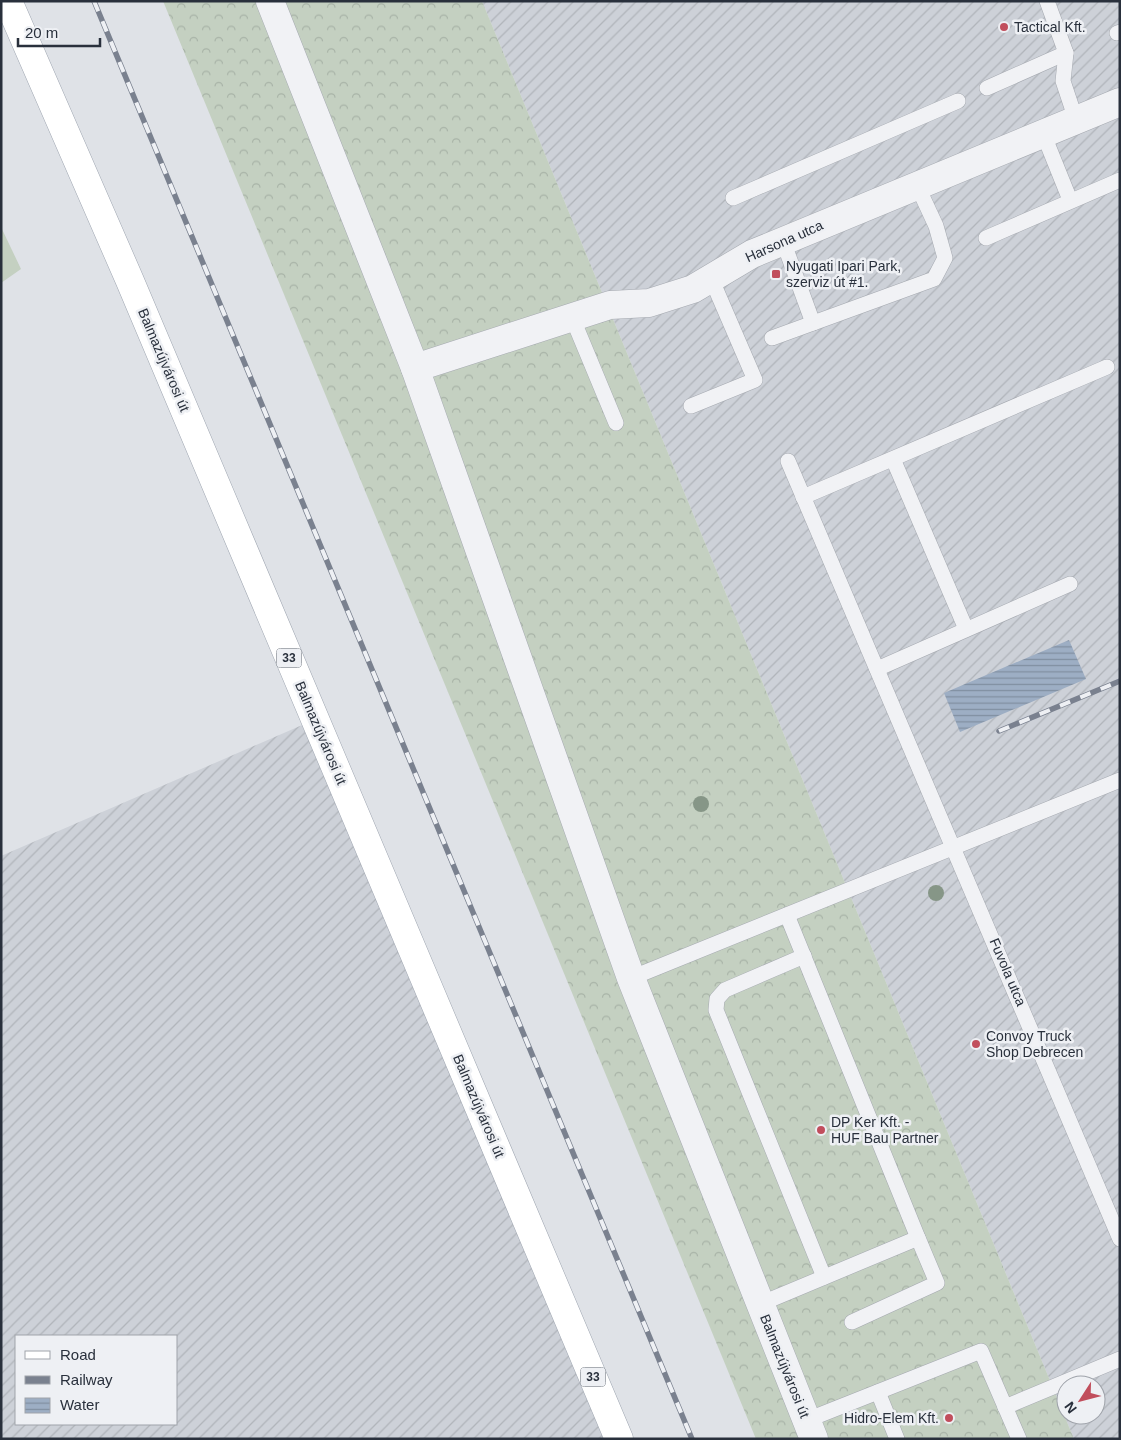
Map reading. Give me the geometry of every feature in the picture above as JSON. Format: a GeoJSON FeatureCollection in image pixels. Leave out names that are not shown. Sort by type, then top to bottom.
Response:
{"type":"FeatureCollection","features":[{"type":"Feature","properties":{"kind":"main road","name":"Balmazújvárosi út"},"geometry":{"type":"LineString","coordinates":[[8,1],[130,281],[619,1439]]}},
{"type":"Feature","properties":{"kind":"street","name":"Balmazújvárosi út"},"geometry":{"type":"LineString","coordinates":[[270,1],[415,368],[631,978],[810,1430]]}},
{"type":"Feature","properties":{"kind":"street","name":"Harsona utca"},"geometry":{"type":"LineString","coordinates":[[415,368],[610,304],[649,303],[693,289],[752,254],[1120,102]]}},
{"type":"Feature","properties":{"kind":"lane"},"geometry":{"type":"LineString","coordinates":[[1047,1],[1066,53],[1063,81],[1076,120]]}},
{"type":"Feature","properties":{"kind":"lane"},"geometry":{"type":"LineString","coordinates":[[987,88],[1066,53]]}},
{"type":"Feature","properties":{"kind":"lane"},"geometry":{"type":"LineString","coordinates":[[733,198],[958,101]]}},
{"type":"Feature","properties":{"kind":"lane"},"geometry":{"type":"LineString","coordinates":[[1042,133],[1070,200]]}},
{"type":"Feature","properties":{"kind":"lane"},"geometry":{"type":"LineString","coordinates":[[986,238],[1070,200],[1120,180]]}},
{"type":"Feature","properties":{"kind":"lane"},"geometry":{"type":"LineString","coordinates":[[772,338],[934,279],[945,258],[936,226],[917,185]]}},
{"type":"Feature","properties":{"kind":"lane"},"geometry":{"type":"LineString","coordinates":[[782,241],[813,323]]}},
{"type":"Feature","properties":{"kind":"lane"},"geometry":{"type":"LineString","coordinates":[[691,406],[755,380],[711,278]]}},
{"type":"Feature","properties":{"kind":"lane"},"geometry":{"type":"LineString","coordinates":[[572,317],[616,423]]}},
{"type":"Feature","properties":{"kind":"lane"},"geometry":{"type":"LineString","coordinates":[[804,497],[1107,367]]}},
{"type":"Feature","properties":{"kind":"lane"},"geometry":{"type":"LineString","coordinates":[[892,459],[966,629]]}},
{"type":"Feature","properties":{"kind":"lane","name":"Fuvola utca"},"geometry":{"type":"LineString","coordinates":[[788,461],[1120,1239]]}},
{"type":"Feature","properties":{"kind":"lane"},"geometry":{"type":"LineString","coordinates":[[877,669],[1070,584]]}},
{"type":"Feature","properties":{"kind":"lane"},"geometry":{"type":"LineString","coordinates":[[631,978],[1120,780]]}},
{"type":"Feature","properties":{"kind":"lane"},"geometry":{"type":"LineString","coordinates":[[787,915],[938,1283],[852,1322]]}},
{"type":"Feature","properties":{"kind":"lane"},"geometry":{"type":"LineString","coordinates":[[804,956],[725,990],[717,999],[716,1010],[824,1278]]}},
{"type":"Feature","properties":{"kind":"lane"},"geometry":{"type":"LineString","coordinates":[[760,1304],[918,1238]]}},
{"type":"Feature","properties":{"kind":"lane"},"geometry":{"type":"LineString","coordinates":[[810,1430],[878,1392],[981,1351],[1019,1439]]}},
{"type":"Feature","properties":{"kind":"lane"},"geometry":{"type":"LineString","coordinates":[[1005,1407],[1120,1359]]}},
{"type":"Feature","properties":{"kind":"lane"},"geometry":{"type":"LineString","coordinates":[[878,1392],[898,1439]]}},
{"type":"Feature","properties":{"kind":"shaded area"},"geometry":{"type":"Polygon","coordinates":[[[482,1],[1120,1],[1120,1439],[1074,1439],[1068,1425],[1106,1425],[1106,1375],[1056,1375],[1056,1395],[482,1]]]}},
{"type":"Feature","properties":{"kind":"shaded area"},"geometry":{"type":"Polygon","coordinates":[[[316,719],[611,1439],[1,1439],[1,856],[316,719]]]}},
{"type":"Feature","properties":{"kind":"green space"},"geometry":{"type":"Polygon","coordinates":[[[163,1],[482,1],[1056,1395],[1056,1425],[1068,1425],[1074,1439],[756,1439],[163,1]]]}},
{"type":"Feature","properties":{"kind":"green space"},"geometry":{"type":"Polygon","coordinates":[[[1,227],[21,269],[1,283],[1,227]]]}},
{"type":"Feature","properties":{"kind":"water"},"geometry":{"type":"Polygon","coordinates":[[[1069,640],[1086,679],[960,732],[944,693],[1069,640]]]}},
{"type":"Feature","properties":{"kind":"railway"},"geometry":{"type":"LineString","coordinates":[[94,1],[692,1439]]}},
{"type":"Feature","properties":{"kind":"railway"},"geometry":{"type":"LineString","coordinates":[[999,731],[1120,681]]}},
{"type":"Feature","properties":{"kind":"place","name":"Tactical Kft."},"geometry":{"type":"Point","coordinates":[1004,27]}},
{"type":"Feature","properties":{"kind":"place","name":"Nyugati Ipari Park, szerviz út #1."},"geometry":{"type":"Point","coordinates":[776,274]}},
{"type":"Feature","properties":{"kind":"place","name":"Convoy Truck Shop Debrecen"},"geometry":{"type":"Point","coordinates":[976,1044]}},
{"type":"Feature","properties":{"kind":"place","name":"DP Ker Kft. - HUF Bau Partner"},"geometry":{"type":"Point","coordinates":[821,1130]}},
{"type":"Feature","properties":{"kind":"place","name":"Hidro-Elem Kft."},"geometry":{"type":"Point","coordinates":[949,1418]}}]}
